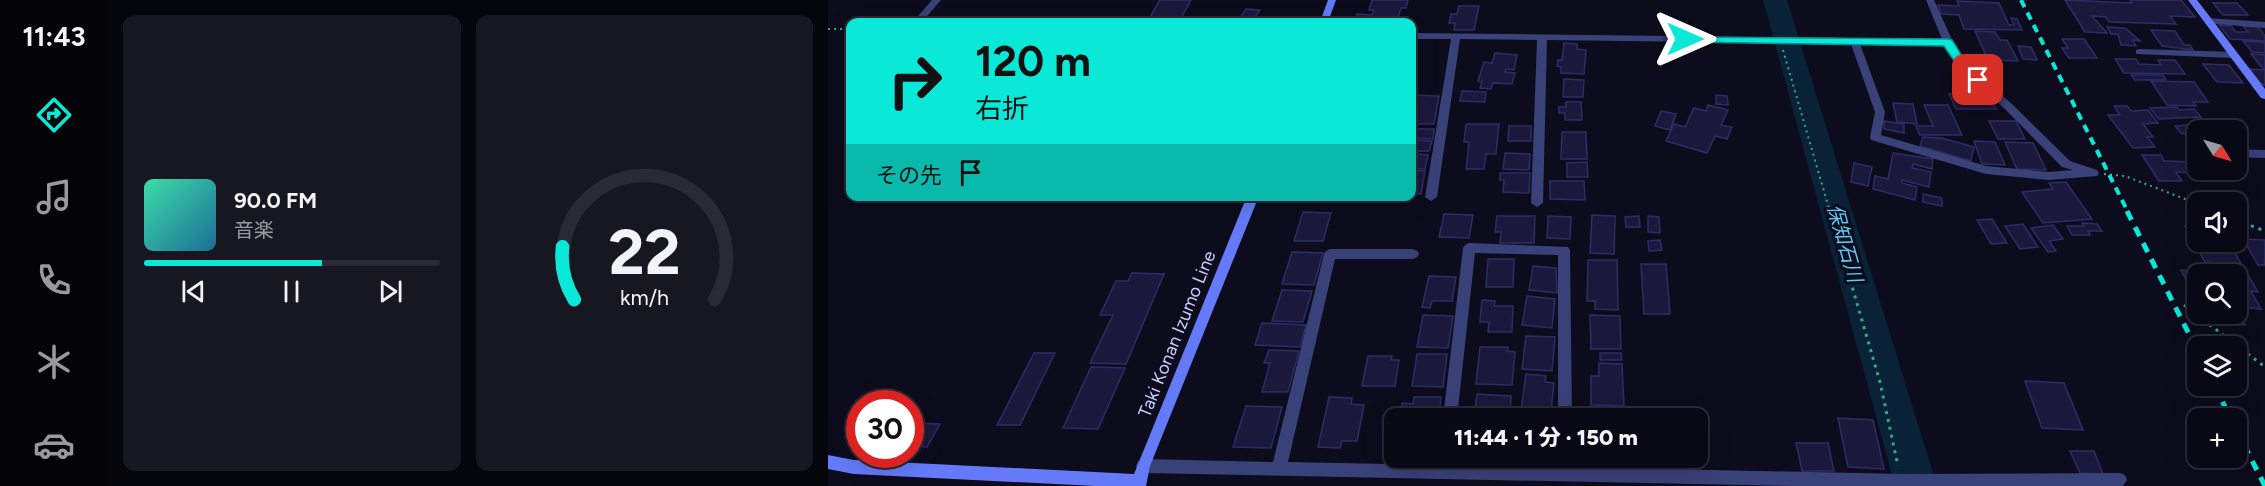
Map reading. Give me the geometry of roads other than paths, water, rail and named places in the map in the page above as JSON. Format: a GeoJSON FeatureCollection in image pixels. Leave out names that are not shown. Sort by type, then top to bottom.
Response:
{"type":"FeatureCollection","features":[{"type":"Feature","properties":{"kind":"main road"},"geometry":{"type":"LineString","coordinates":[[1325,18],[1332,0]]}},
{"type":"Feature","properties":{"kind":"main road"},"geometry":{"type":"LineString","coordinates":[[2192,0],[2265,96]]}},
{"type":"Feature","properties":{"kind":"main road","name":"Taki Konan Izumo Line"},"geometry":{"type":"LineString","coordinates":[[1140,478],[1251,201]]}},
{"type":"Feature","properties":{"kind":"main road"},"geometry":{"type":"LineString","coordinates":[[828,462],[854,467],[1140,478]]}},
{"type":"Feature","properties":{"kind":"street"},"geometry":{"type":"LineString","coordinates":[[921,18],[937,0]]}},
{"type":"Feature","properties":{"kind":"street"},"geometry":{"type":"LineString","coordinates":[[1854,40],[1880,112],[1875,137],[1986,170],[2049,176],[2093,172],[2066,164],[2009,107],[1962,66],[1948,42],[1930,0]]}},
{"type":"Feature","properties":{"kind":"street"},"geometry":{"type":"LineString","coordinates":[[2208,21],[2265,25]]}},
{"type":"Feature","properties":{"kind":"street"},"geometry":{"type":"LineString","coordinates":[[1416,36],[1948,42]]}},
{"type":"Feature","properties":{"kind":"street"},"geometry":{"type":"LineString","coordinates":[[1431,197],[1456,36]]}},
{"type":"Feature","properties":{"kind":"street"},"geometry":{"type":"LineString","coordinates":[[1537,203],[1542,38]]}},
{"type":"Feature","properties":{"kind":"street"},"geometry":{"type":"LineString","coordinates":[[2139,52],[2234,55]]}},
{"type":"Feature","properties":{"kind":"street"},"geometry":{"type":"LineString","coordinates":[[2247,153],[2265,154]]}},
{"type":"Feature","properties":{"kind":"street"},"geometry":{"type":"LineString","coordinates":[[1451,408],[1469,248],[1564,250],[1566,408]]}},
{"type":"Feature","properties":{"kind":"street"},"geometry":{"type":"LineString","coordinates":[[1279,469],[1330,254],[1413,254]]}},
{"type":"Feature","properties":{"kind":"street"},"geometry":{"type":"LineString","coordinates":[[1140,478],[1279,469],[1384,466]]}},
{"type":"Feature","properties":{"kind":"street"},"geometry":{"type":"LineString","coordinates":[[1485,468],[1566,474],[1812,483],[2050,483],[2120,480]]}},
{"type":"Feature","properties":{"kind":"street"},"geometry":{"type":"LineString","coordinates":[[1566,468],[1566,474]]}},
{"type":"Feature","properties":{"kind":"waterway","name":"保知石川"},"geometry":{"type":"LineString","coordinates":[[1775,0],[1916,486]]}},
{"type":"Feature","properties":{"kind":"railway"},"geometry":{"type":"LineString","coordinates":[[2021,0],[2128,212]]}},
{"type":"Feature","properties":{"kind":"railway"},"geometry":{"type":"LineString","coordinates":[[2127,211],[2190,336]]}},
{"type":"Feature","properties":{"kind":"railway"},"geometry":{"type":"LineString","coordinates":[[2219,396],[2226,408]]}},
{"type":"Feature","properties":{"kind":"railway"},"geometry":{"type":"LineString","coordinates":[[2247,451],[2265,486]]}}]}
